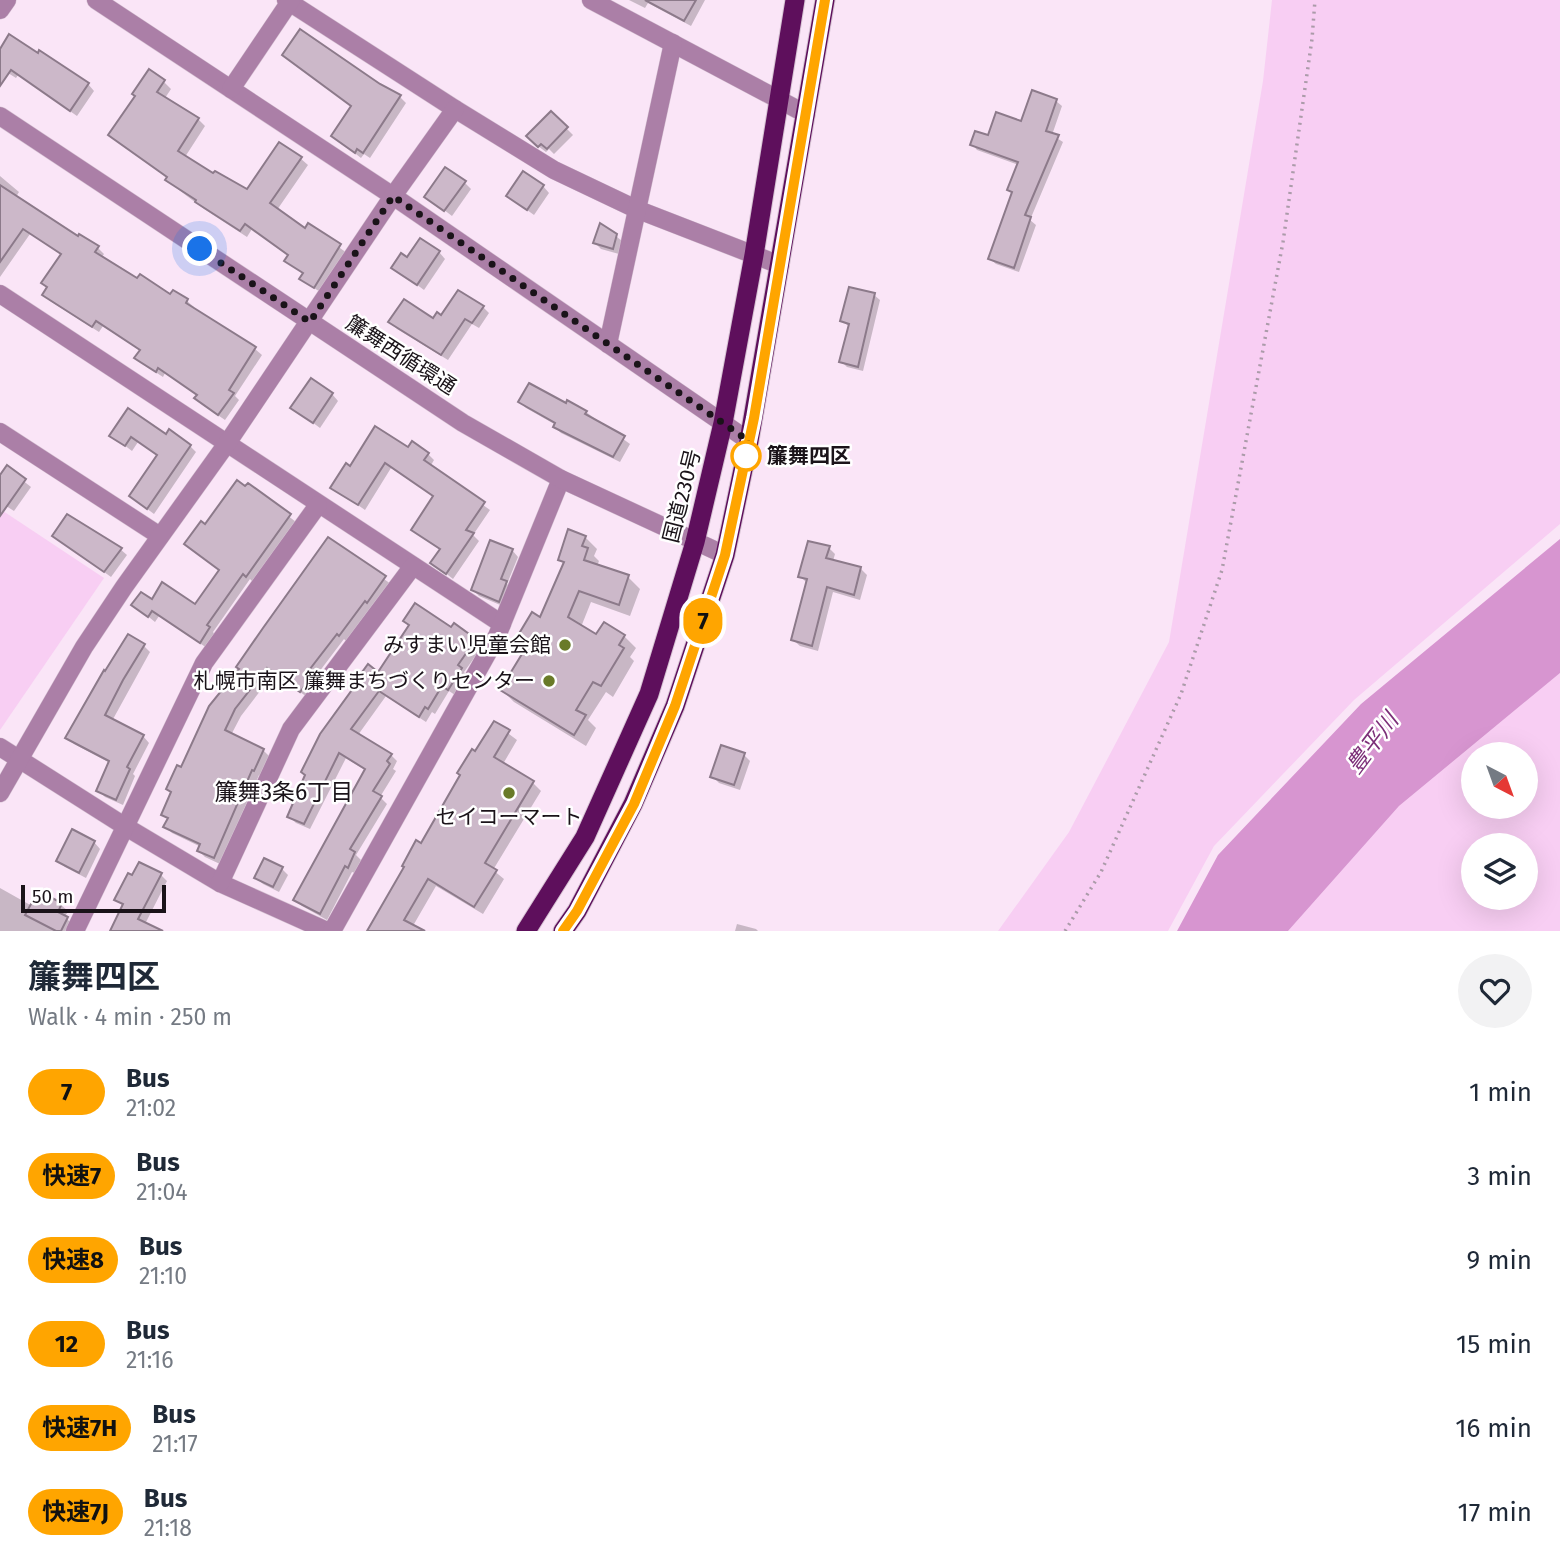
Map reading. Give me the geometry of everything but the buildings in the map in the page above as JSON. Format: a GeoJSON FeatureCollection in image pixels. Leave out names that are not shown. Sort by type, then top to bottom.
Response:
{"type":"FeatureCollection","features":[{"type":"Feature","properties":{"kind":"highway","name":"国道230号"},"geometry":{"type":"LineString","coordinates":[[526,931],[585,837],[649,694],[695,542],[723,423],[754,255],[795,0]]}},
{"type":"Feature","properties":{"kind":"highway"},"geometry":{"type":"LineString","coordinates":[[563,931],[577,911],[634,804],[675,706],[725,555],[749,441],[825,0]]}},
{"type":"Feature","properties":{"kind":"street"},"geometry":{"type":"LineString","coordinates":[[0,10],[7,0]]}},
{"type":"Feature","properties":{"kind":"street"},"geometry":{"type":"LineString","coordinates":[[96,0],[393,196],[749,441]]}},
{"type":"Feature","properties":{"kind":"street"},"geometry":{"type":"LineString","coordinates":[[591,0],[806,114]]}},
{"type":"Feature","properties":{"kind":"street"},"geometry":{"type":"LineString","coordinates":[[232,89],[289,1],[454,109],[554,170],[636,209],[780,265]]}},
{"type":"Feature","properties":{"kind":"street"},"geometry":{"type":"LineString","coordinates":[[608,344],[673,43]]}},
{"type":"Feature","properties":{"kind":"street"},"geometry":{"type":"LineString","coordinates":[[0,793],[84,647],[228,442],[454,109]]}},
{"type":"Feature","properties":{"kind":"street","name":"簾舞西循環通"},"geometry":{"type":"LineString","coordinates":[[0,116],[463,423],[561,479],[725,555]]}},
{"type":"Feature","properties":{"kind":"street"},"geometry":{"type":"LineString","coordinates":[[0,294],[502,624]]}},
{"type":"Feature","properties":{"kind":"street"},"geometry":{"type":"LineString","coordinates":[[0,432],[160,536]]}},
{"type":"Feature","properties":{"kind":"street"},"geometry":{"type":"LineString","coordinates":[[0,747],[220,883],[329,931],[502,624],[561,479]]}},
{"type":"Feature","properties":{"kind":"street"},"geometry":{"type":"LineString","coordinates":[[75,931],[204,663],[318,505]]}},
{"type":"Feature","properties":{"kind":"street"},"geometry":{"type":"LineString","coordinates":[[220,883],[291,729],[413,566]]}},
{"type":"Feature","properties":{"kind":"path"},"geometry":{"type":"LineString","coordinates":[[1065,931],[1101,872],[1181,694],[1222,570],[1283,242],[1315,0]]}},
{"type":"Feature","properties":{"kind":"shaded area"},"geometry":{"type":"Polygon","coordinates":[[[1272,0],[1560,0],[1560,524],[1354,700],[1214,846],[1168,931],[998,931],[1069,832],[1169,642],[1263,81],[1272,0]]]}},
{"type":"Feature","properties":{"kind":"shaded area"},"geometry":{"type":"Polygon","coordinates":[[[0,509],[104,578],[0,730],[0,509]]]}},
{"type":"Feature","properties":{"kind":"shaded area"},"geometry":{"type":"Polygon","coordinates":[[[1560,673],[1560,931],[1288,931],[1399,806],[1461,755],[1461,819],[1538,819],[1538,742],[1476,742],[1560,673]]]}},
{"type":"Feature","properties":{"kind":"water","name":"豊平川"},"geometry":{"type":"Polygon","coordinates":[[[1560,539],[1560,673],[1476,742],[1461,742],[1461,755],[1399,806],[1288,931],[1177,931],[1218,855],[1361,704],[1560,539]]]}},
{"type":"Feature","properties":{"kind":"bus line","name":"7"},"geometry":{"type":"LineString","coordinates":[[563,931],[577,911],[634,804],[675,706],[725,555],[754,418],[825,0]]}},
{"type":"Feature","properties":{"kind":"place","name":"簾舞四区"},"geometry":{"type":"Point","coordinates":[746,456]}},
{"type":"Feature","properties":{"kind":"place","name":"みすまい児童会館"},"geometry":{"type":"Point","coordinates":[565,645]}},
{"type":"Feature","properties":{"kind":"place","name":"札幌市南区 簾舞まちづくりセンター"},"geometry":{"type":"Point","coordinates":[549,681]}},
{"type":"Feature","properties":{"kind":"place","name":"セイコーマート"},"geometry":{"type":"Point","coordinates":[509,793]}},
{"type":"Feature","properties":{"kind":"district","name":"簾舞3条6丁目"},"geometry":{"type":"Point","coordinates":[284,792]}},
{"type":"Feature","properties":{"kind":"route"},"geometry":{"type":"LineString","coordinates":[[200,249],[310,322],[393,196],[749,441],[746,456]]}}]}
